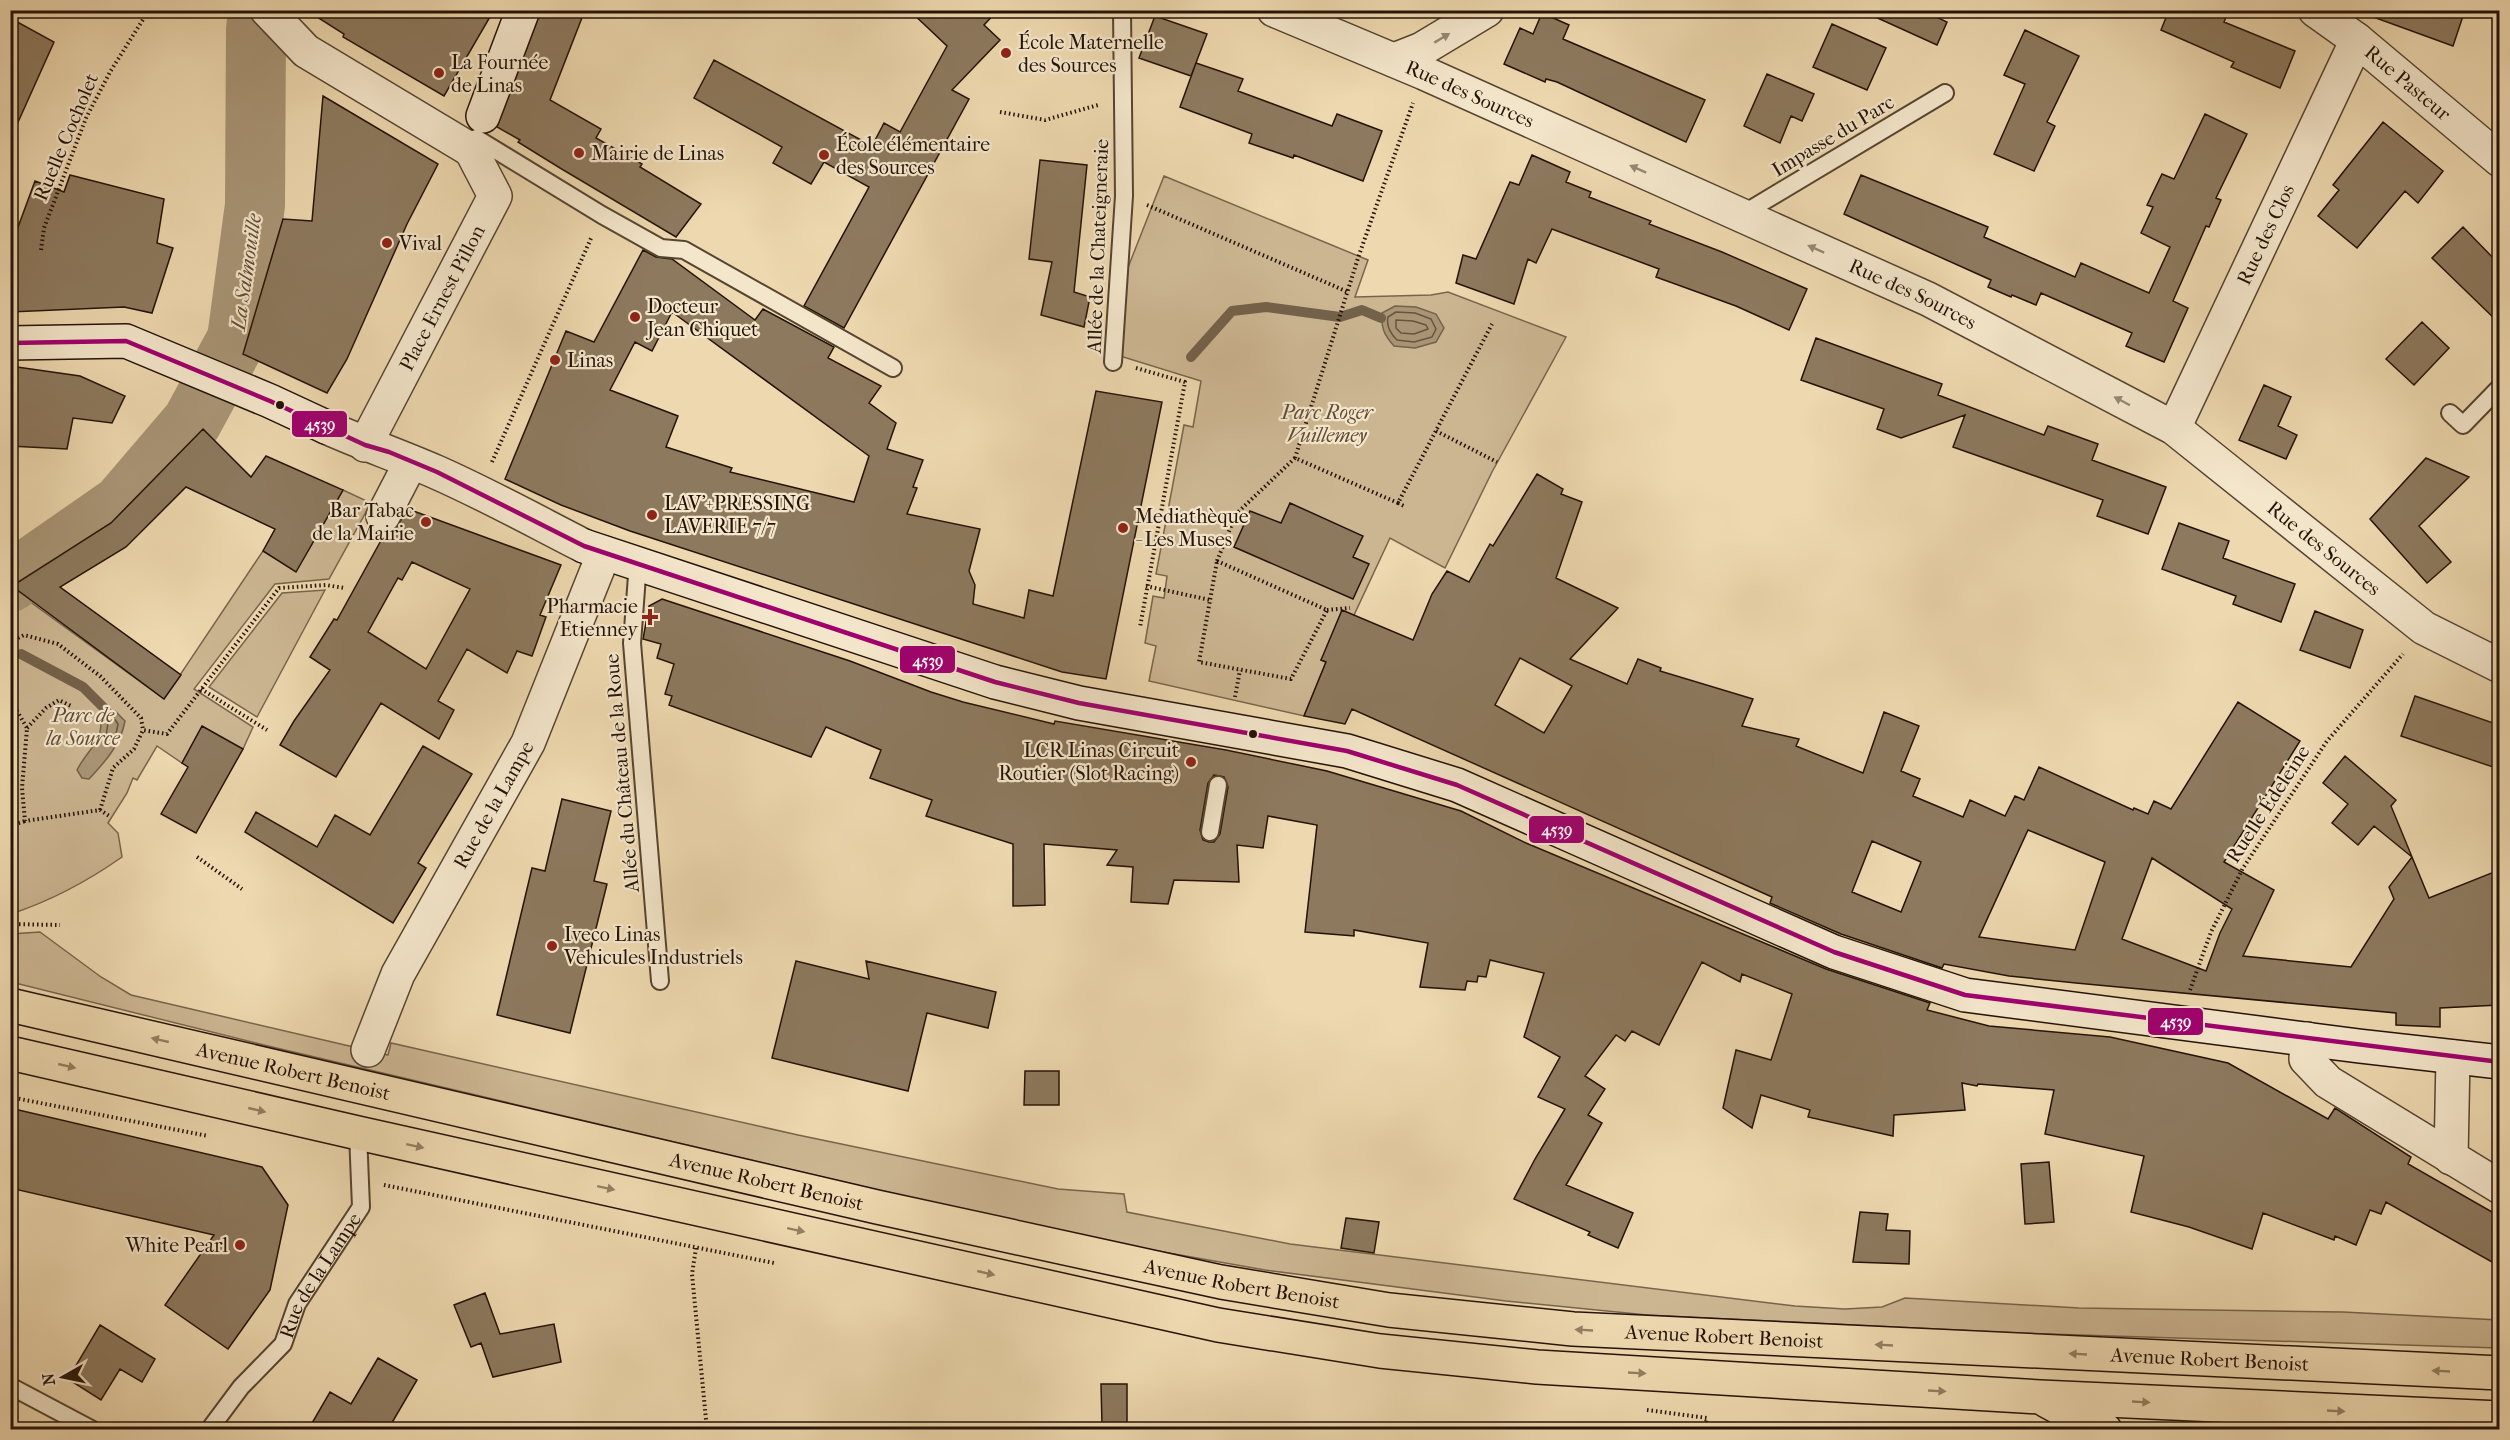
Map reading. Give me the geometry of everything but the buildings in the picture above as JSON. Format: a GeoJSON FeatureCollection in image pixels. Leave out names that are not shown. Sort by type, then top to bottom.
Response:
{"type":"FeatureCollection","features":[{"type":"Feature","properties":{"kind":"main road","name":"Avenue Robert Benoist"},"geometry":{"type":"LineString","coordinates":[[10,1005],[889,1209],[1221,1282],[1389,1310],[1573,1329],[2499,1373]]}},
{"type":"Feature","properties":{"kind":"main road","name":"Avenue Robert Benoist"},"geometry":{"type":"LineString","coordinates":[[10,1053],[1218,1325],[1369,1349],[1537,1367],[2040,1397],[2499,1418]]}},
{"type":"Feature","properties":{"kind":"main road"},"geometry":{"type":"LineString","coordinates":[[2040,1397],[2097,1428],[2105,1430]]}},
{"type":"Feature","properties":{"kind":"street"},"geometry":{"type":"LineString","coordinates":[[277,15],[306,51],[476,135],[523,10]]}},
{"type":"Feature","properties":{"kind":"street"},"geometry":{"type":"LineString","coordinates":[[1394,60],[1422,49],[1487,10]]}},
{"type":"Feature","properties":{"kind":"street","name":"Rue Pasteur"},"geometry":{"type":"LineString","coordinates":[[2315,10],[2357,40],[2499,160]]}},
{"type":"Feature","properties":{"kind":"street","name":"Rue des Sources"},"geometry":{"type":"LineString","coordinates":[[1275,11],[1424,73],[1928,299],[2174,428],[2424,628],[2499,666]]}},
{"type":"Feature","properties":{"kind":"street","name":"Rue des Clos"},"geometry":{"type":"LineString","coordinates":[[2174,428],[2357,40]]}},
{"type":"Feature","properties":{"kind":"street","name":"Place Ernest Pillon"},"geometry":{"type":"LineString","coordinates":[[365,445],[495,196],[476,135]]}},
{"type":"Feature","properties":{"kind":"street"},"geometry":{"type":"LineString","coordinates":[[10,343],[126,341],[270,401],[365,445],[411,462],[594,549],[995,682],[1079,703],[1347,752],[1457,785],[1834,952],[1965,995],[2499,1062]]}},
{"type":"Feature","properties":{"kind":"street"},"geometry":{"type":"LineString","coordinates":[[383,516],[411,462]]}},
{"type":"Feature","properties":{"kind":"street","name":"Rue de la Lampe"},"geometry":{"type":"LineString","coordinates":[[368,1050],[398,974],[528,743],[594,549]]}},
{"type":"Feature","properties":{"kind":"street"},"geometry":{"type":"LineString","coordinates":[[2307,1039],[2306,1059],[2328,1082],[2499,1187]]}},
{"type":"Feature","properties":{"kind":"street"},"geometry":{"type":"LineString","coordinates":[[2451,1158],[2453,1057]]}},
{"type":"Feature","properties":{"kind":"lane","name":"Allée de la Chateigneraie"},"geometry":{"type":"LineString","coordinates":[[1113,362],[1124,196],[1121,99],[1122,10]]}},
{"type":"Feature","properties":{"kind":"lane","name":"Impasse du Parc"},"geometry":{"type":"LineString","coordinates":[[1741,215],[1946,93]]}},
{"type":"Feature","properties":{"kind":"lane"},"geometry":{"type":"LineString","coordinates":[[476,135],[602,215],[661,248],[684,250],[892,368]]}},
{"type":"Feature","properties":{"kind":"lane"},"geometry":{"type":"LineString","coordinates":[[2450,412],[2463,425],[2499,387]]}},
{"type":"Feature","properties":{"kind":"lane","name":"Allée du Château de la Roue"},"geometry":{"type":"LineString","coordinates":[[638,562],[632,643],[660,981]]}},
{"type":"Feature","properties":{"kind":"lane"},"geometry":{"type":"LineString","coordinates":[[1210,832],[1218,785]]}},
{"type":"Feature","properties":{"kind":"lane","name":"Rue de la Lampe"},"geometry":{"type":"LineString","coordinates":[[209,1430],[241,1388],[283,1344],[297,1304],[361,1207],[358,1133]]}},
{"type":"Feature","properties":{"kind":"lane"},"geometry":{"type":"LineString","coordinates":[[10,1386],[93,1430]]}},
{"type":"Feature","properties":{"kind":"path","name":"Ruelle Cocholet"},"geometry":{"type":"LineString","coordinates":[[41,250],[44,228],[86,118],[110,72],[149,10]]}},
{"type":"Feature","properties":{"kind":"path"},"geometry":{"type":"LineString","coordinates":[[1327,610],[1291,680],[1199,662],[1217,561],[1236,514],[1295,458],[1359,255],[1424,73]]}},
{"type":"Feature","properties":{"kind":"path"},"geometry":{"type":"LineString","coordinates":[[1000,112],[1045,120],[1121,99]]}},
{"type":"Feature","properties":{"kind":"path"},"geometry":{"type":"LineString","coordinates":[[1150,207],[1348,292]]}},
{"type":"Feature","properties":{"kind":"path"},"geometry":{"type":"LineString","coordinates":[[476,492],[489,468],[602,215]]}},
{"type":"Feature","properties":{"kind":"path"},"geometry":{"type":"LineString","coordinates":[[1398,503],[1492,324]]}},
{"type":"Feature","properties":{"kind":"path","name":"Allée de la Chateigneraie"},"geometry":{"type":"LineString","coordinates":[[1113,362],[1185,382],[1140,627]]}},
{"type":"Feature","properties":{"kind":"path"},"geometry":{"type":"LineString","coordinates":[[1436,431],[1497,462]]}},
{"type":"Feature","properties":{"kind":"path"},"geometry":{"type":"LineString","coordinates":[[1295,458],[1406,507]]}},
{"type":"Feature","properties":{"kind":"path"},"geometry":{"type":"LineString","coordinates":[[1217,561],[1327,610],[1350,608]]}},
{"type":"Feature","properties":{"kind":"path"},"geometry":{"type":"LineString","coordinates":[[143,730],[167,734],[279,588],[326,585],[344,588]]}},
{"type":"Feature","properties":{"kind":"path"},"geometry":{"type":"LineString","coordinates":[[1146,586],[1210,600]]}},
{"type":"Feature","properties":{"kind":"path","name":"Ruelle Édeleine"},"geometry":{"type":"LineString","coordinates":[[2178,1022],[2211,932],[2243,868],[2327,741],[2424,628]]}},
{"type":"Feature","properties":{"kind":"path"},"geometry":{"type":"LineString","coordinates":[[10,642],[24,635],[58,644],[100,676],[141,718],[143,730],[134,749],[113,768],[100,810]]}},
{"type":"Feature","properties":{"kind":"path"},"geometry":{"type":"LineString","coordinates":[[201,689],[267,730]]}},
{"type":"Feature","properties":{"kind":"path"},"geometry":{"type":"LineString","coordinates":[[10,699],[27,728],[22,788],[25,821]]}},
{"type":"Feature","properties":{"kind":"path"},"geometry":{"type":"LineString","coordinates":[[27,728],[46,708],[59,700],[71,706]]}},
{"type":"Feature","properties":{"kind":"path"},"geometry":{"type":"LineString","coordinates":[[10,826],[25,821],[100,810],[111,817]]}},
{"type":"Feature","properties":{"kind":"path"},"geometry":{"type":"LineString","coordinates":[[197,857],[242,889]]}},
{"type":"Feature","properties":{"kind":"path"},"geometry":{"type":"LineString","coordinates":[[10,924],[60,925]]}},
{"type":"Feature","properties":{"kind":"path"},"geometry":{"type":"LineString","coordinates":[[10,1097],[211,1136]]}},
{"type":"Feature","properties":{"kind":"path"},"geometry":{"type":"LineString","coordinates":[[696,1248],[692,1274],[706,1430]]}},
{"type":"Feature","properties":{"kind":"green space","name":"Parc Roger Vuillemey"},"geometry":{"type":"Polygon","coordinates":[[[1164,176],[1368,260],[1355,297],[1431,295],[1448,292],[1566,337],[1492,472],[1445,568],[1390,538],[1354,615],[1321,660],[1326,662],[1304,716],[1149,681],[1156,646],[1145,643],[1153,596],[1164,598],[1167,576],[1156,574],[1184,425],[1193,427],[1201,381],[1120,356],[1127,270],[1164,176]]]}},
{"type":"Feature","properties":{"kind":"green space","name":"Parc de la Source"},"geometry":{"type":"Polygon","coordinates":[[[343,490],[371,503],[329,579],[275,584],[194,689],[253,727],[243,749],[202,727],[182,763],[157,746],[137,780],[133,778],[127,793],[108,823],[118,833],[122,857],[68,890],[11,914],[11,588],[164,699],[263,551],[296,571],[343,490]]]}},
{"type":"Feature","properties":{"kind":"green space"},"geometry":{"type":"Polygon","coordinates":[[[325,590],[257,717],[209,687],[282,593],[325,590]]]}},
{"type":"Feature","properties":{"kind":"green space"},"geometry":{"type":"Polygon","coordinates":[[[40,932],[101,977],[131,995],[388,1055],[391,1043],[798,1135],[1058,1189],[1124,1194],[1127,1212],[1290,1244],[1795,1306],[1845,1309],[1882,1307],[1905,1298],[2079,1308],[2343,1312],[2499,1320],[2499,1348],[2017,1333],[1647,1315],[1506,1301],[1265,1270],[1129,1246],[971,1212],[268,1046],[11,982],[10,934],[40,932]]]}},
{"type":"Feature","properties":{"kind":"water"},"geometry":{"type":"Polygon","coordinates":[[[1395,306],[1416,307],[1436,314],[1444,328],[1436,342],[1415,348],[1394,346],[1384,331],[1382,313],[1395,306]]]}},
{"type":"Feature","properties":{"kind":"water"},"geometry":{"type":"Polygon","coordinates":[[[106,710],[115,711],[125,721],[123,729],[112,752],[101,766],[89,779],[82,778],[77,770],[98,739],[101,713],[106,710]]]}},
{"type":"Feature","properties":{"kind":"waterway","name":"La Salmouille"},"geometry":{"type":"LineString","coordinates":[[10,582],[121,505],[192,422],[237,339],[255,205],[258,10]]}},
{"type":"Feature","properties":{"kind":"waterway"},"geometry":{"type":"LineString","coordinates":[[1191,357],[1232,311],[1266,307],[1340,317],[1362,310],[1381,318]]}},
{"type":"Feature","properties":{"kind":"waterway"},"geometry":{"type":"LineString","coordinates":[[21,654],[83,687],[106,710]]}},
{"type":"Feature","properties":{"kind":"transit line","name":"4539"},"geometry":{"type":"LineString","coordinates":[[10,343],[126,341],[270,401],[365,445],[389,452],[437,472],[584,546],[995,682],[1079,703],[1347,751],[1457,785],[1834,952],[1965,995],[2500,1062]]}},
{"type":"Feature","properties":{"kind":"place","name":"École Maternelle des Sources"},"geometry":{"type":"Point","coordinates":[1006,53]}},
{"type":"Feature","properties":{"kind":"place","name":"La Fournée de Linas"},"geometry":{"type":"Point","coordinates":[439,73]}},
{"type":"Feature","properties":{"kind":"place","name":"Mairie de Linas"},"geometry":{"type":"Point","coordinates":[579,153]}},
{"type":"Feature","properties":{"kind":"place","name":"École élémentaire des Sources"},"geometry":{"type":"Point","coordinates":[824,155]}},
{"type":"Feature","properties":{"kind":"place","name":"Vival"},"geometry":{"type":"Point","coordinates":[387,243]}},
{"type":"Feature","properties":{"kind":"place","name":"Docteur Jean Chiquet"},"geometry":{"type":"Point","coordinates":[635,317]}},
{"type":"Feature","properties":{"kind":"place","name":"Linas"},"geometry":{"type":"Point","coordinates":[555,360]}},
{"type":"Feature","properties":{"kind":"place","name":"LAV'+PRESSING LAVERIE 7/7"},"geometry":{"type":"Point","coordinates":[652,515]}},
{"type":"Feature","properties":{"kind":"place","name":"Bar Tabac de la Mairie"},"geometry":{"type":"Point","coordinates":[426,522]}},
{"type":"Feature","properties":{"kind":"place","name":"Mediathèque - Les Muses"},"geometry":{"type":"Point","coordinates":[1123,528]}},
{"type":"Feature","properties":{"kind":"place","name":"Pharmacie Etienney"},"geometry":{"type":"Point","coordinates":[650,617]}},
{"type":"Feature","properties":{"kind":"place","name":"LCR Linas Circuit Routier (Slot Racing)"},"geometry":{"type":"Point","coordinates":[1191,762]}},
{"type":"Feature","properties":{"kind":"place","name":"Iveco Linas Vehicules Industriels"},"geometry":{"type":"Point","coordinates":[552,946]}},
{"type":"Feature","properties":{"kind":"place","name":"White Pearl"},"geometry":{"type":"Point","coordinates":[240,1245]}}]}
